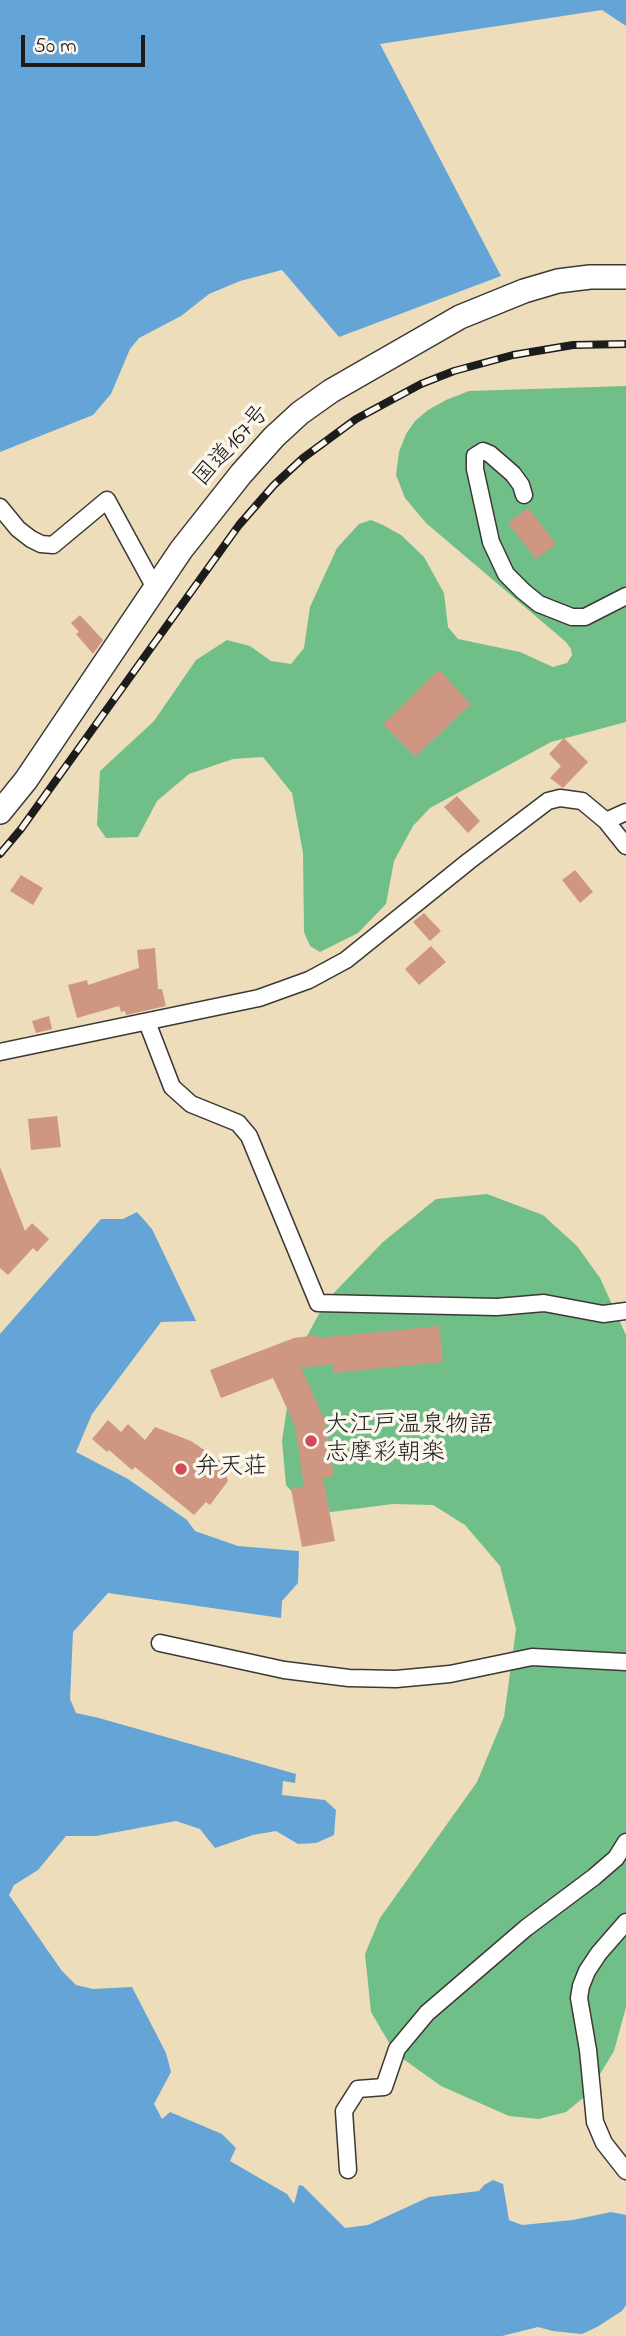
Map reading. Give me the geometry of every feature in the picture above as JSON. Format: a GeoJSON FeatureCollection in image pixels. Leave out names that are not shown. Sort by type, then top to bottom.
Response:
{"type":"FeatureCollection","features":[{"type":"Feature","properties":{"kind":"highway","name":"国道167号"},"geometry":{"type":"LineString","coordinates":[[0,812],[26,780],[155,588],[241,474],[300,413],[331,391],[460,317],[524,291],[558,281],[590,277],[626,277]]}},
{"type":"Feature","properties":{"kind":"street"},"geometry":{"type":"LineString","coordinates":[[524,495],[513,474],[489,454],[478,452],[475,456],[475,469],[491,542],[506,574],[523,591],[539,604],[572,617],[585,617],[626,596]]}},
{"type":"Feature","properties":{"kind":"street"},"geometry":{"type":"LineString","coordinates":[[0,507],[18,529],[31,539],[41,544],[53,545],[107,500],[155,588]]}},
{"type":"Feature","properties":{"kind":"street"},"geometry":{"type":"LineString","coordinates":[[0,1052],[259,998],[309,980],[346,960],[548,801],[560,798],[582,801],[606,821],[626,846]]}},
{"type":"Feature","properties":{"kind":"street"},"geometry":{"type":"LineString","coordinates":[[606,821],[626,812]]}},
{"type":"Feature","properties":{"kind":"street"},"geometry":{"type":"LineString","coordinates":[[147,1022],[172,1087],[191,1104],[238,1123],[249,1136],[318,1303],[497,1307],[544,1303],[603,1314],[626,1311]]}},
{"type":"Feature","properties":{"kind":"street"},"geometry":{"type":"LineString","coordinates":[[160,1643],[284,1670],[349,1678],[396,1679],[450,1675],[532,1657],[626,1662]]}},
{"type":"Feature","properties":{"kind":"street"},"geometry":{"type":"LineString","coordinates":[[348,2171],[344,2111],[358,2089],[384,2087],[397,2049],[427,2013],[526,1928],[594,1877],[616,1858],[626,1842]]}},
{"type":"Feature","properties":{"kind":"street"},"geometry":{"type":"LineString","coordinates":[[626,1923],[587,1971],[579,1998],[589,2050],[595,2122],[604,2143],[626,2171]]}},
{"type":"Feature","properties":{"kind":"green space"},"geometry":{"type":"Polygon","coordinates":[[[626,386],[626,722],[551,742],[430,808],[413,826],[394,861],[386,904],[358,933],[320,952],[310,946],[304,932],[303,853],[292,793],[263,757],[233,759],[189,774],[157,801],[138,837],[106,838],[97,825],[100,771],[154,721],[196,660],[227,640],[250,646],[271,661],[291,664],[304,648],[310,607],[337,548],[359,524],[371,520],[383,525],[401,535],[424,557],[444,593],[448,627],[458,639],[520,652],[553,667],[567,663],[572,655],[566,642],[426,523],[405,498],[396,475],[399,452],[415,421],[446,400],[469,391],[626,386]]]}},
{"type":"Feature","properties":{"kind":"green space"},"geometry":{"type":"Polygon","coordinates":[[[487,1194],[543,1215],[577,1246],[600,1278],[626,1335],[626,2007],[614,2051],[588,2094],[566,2112],[539,2119],[509,2116],[441,2086],[395,2053],[371,2012],[365,1954],[380,1918],[477,1782],[504,1717],[516,1629],[500,1566],[465,1525],[433,1505],[393,1504],[331,1512],[303,1504],[286,1485],[282,1441],[294,1360],[326,1301],[383,1242],[436,1199],[487,1194]]]}},
{"type":"Feature","properties":{"kind":"water"},"geometry":{"type":"Polygon","coordinates":[[[0,0],[626,0],[626,26],[602,10],[380,44],[501,276],[339,337],[282,270],[240,281],[209,294],[181,316],[139,338],[130,349],[111,394],[93,415],[0,452],[0,0]]]}},
{"type":"Feature","properties":{"kind":"water"},"geometry":{"type":"Polygon","coordinates":[[[137,1212],[152,1229],[196,1321],[161,1322],[92,1414],[76,1452],[128,1479],[187,1520],[195,1531],[238,1546],[299,1551],[298,1583],[282,1601],[281,1618],[108,1593],[73,1632],[70,1699],[76,1713],[296,1774],[295,1783],[283,1781],[282,1795],[325,1800],[336,1810],[334,1835],[316,1843],[298,1844],[276,1831],[253,1835],[215,1848],[200,1829],[176,1821],[96,1836],[66,1836],[38,1870],[14,1885],[9,1895],[62,1971],[76,1985],[93,1989],[132,1987],[166,2053],[171,2072],[154,2104],[162,2119],[170,2112],[222,2134],[236,2148],[230,2161],[287,2194],[294,2204],[299,2185],[303,2186],[345,2228],[368,2225],[429,2197],[479,2191],[493,2180],[503,2184],[509,2220],[522,2225],[573,2220],[611,2212],[626,2215],[626,2305],[622,2311],[582,2334],[538,2327],[502,2336],[0,2336],[0,1334],[101,1219],[123,1219],[137,1212]]]}},
{"type":"Feature","properties":{"kind":"building"},"geometry":{"type":"Polygon","coordinates":[[[528,508],[556,544],[536,559],[508,523],[528,508]]]}},
{"type":"Feature","properties":{"kind":"building"},"geometry":{"type":"Polygon","coordinates":[[[80,615],[103,640],[93,654],[76,634],[79,632],[71,623],[80,615]]]}},
{"type":"Feature","properties":{"kind":"building"},"geometry":{"type":"Polygon","coordinates":[[[439,670],[471,704],[415,757],[383,724],[439,670]]]}},
{"type":"Feature","properties":{"kind":"building"},"geometry":{"type":"Polygon","coordinates":[[[564,738],[588,762],[563,788],[550,778],[561,766],[549,754],[564,738]]]}},
{"type":"Feature","properties":{"kind":"building"},"geometry":{"type":"Polygon","coordinates":[[[457,796],[480,821],[468,833],[444,807],[457,796]]]}},
{"type":"Feature","properties":{"kind":"building"},"geometry":{"type":"Polygon","coordinates":[[[575,870],[593,892],[580,903],[562,880],[575,870]]]}},
{"type":"Feature","properties":{"kind":"building"},"geometry":{"type":"Polygon","coordinates":[[[21,875],[43,888],[33,905],[10,891],[21,875]]]}},
{"type":"Feature","properties":{"kind":"building"},"geometry":{"type":"Polygon","coordinates":[[[424,913],[441,931],[430,941],[413,922],[424,913]]]}},
{"type":"Feature","properties":{"kind":"building"},"geometry":{"type":"Polygon","coordinates":[[[431,946],[446,962],[419,985],[405,969],[431,946]]]}},
{"type":"Feature","properties":{"kind":"building"},"geometry":{"type":"Polygon","coordinates":[[[155,948],[158,989],[162,989],[166,1006],[126,1015],[125,1011],[121,1012],[119,1006],[77,1018],[68,985],[87,980],[88,985],[139,968],[137,950],[155,948]]]}},
{"type":"Feature","properties":{"kind":"building"},"geometry":{"type":"Polygon","coordinates":[[[49,1016],[52,1029],[36,1033],[32,1021],[49,1016]]]}},
{"type":"Feature","properties":{"kind":"building"},"geometry":{"type":"Polygon","coordinates":[[[57,1116],[61,1147],[31,1150],[28,1119],[57,1116]]]}},
{"type":"Feature","properties":{"kind":"building"},"geometry":{"type":"Polygon","coordinates":[[[0,1167],[25,1231],[32,1223],[49,1239],[37,1252],[33,1248],[8,1275],[0,1268],[0,1167]]]}},
{"type":"Feature","properties":{"kind":"building"},"geometry":{"type":"Polygon","coordinates":[[[439,1326],[443,1362],[334,1373],[333,1364],[301,1368],[325,1421],[334,1476],[323,1478],[335,1541],[302,1547],[291,1489],[304,1486],[295,1426],[273,1378],[221,1398],[210,1370],[294,1338],[439,1326]]]}},
{"type":"Feature","properties":{"kind":"building","name":"弁天荘"},"geometry":{"type":"Polygon","coordinates":[[[108,1420],[121,1432],[128,1424],[145,1440],[155,1427],[191,1441],[222,1462],[228,1481],[210,1505],[206,1502],[194,1515],[135,1467],[132,1470],[92,1439],[108,1420]]]}},
{"type":"Feature","properties":{"kind":"railway"},"geometry":{"type":"LineString","coordinates":[[0,854],[21,829],[239,525],[274,485],[303,458],[356,419],[421,384],[454,371],[513,355],[573,345],[626,344]]}},
{"type":"Feature","properties":{"kind":"place","name":"大江戸温泉物語 志摩彩朝楽"},"geometry":{"type":"Point","coordinates":[311,1441]}},
{"type":"Feature","properties":{"kind":"place","name":"弁天荘"},"geometry":{"type":"Point","coordinates":[181,1469]}}]}
